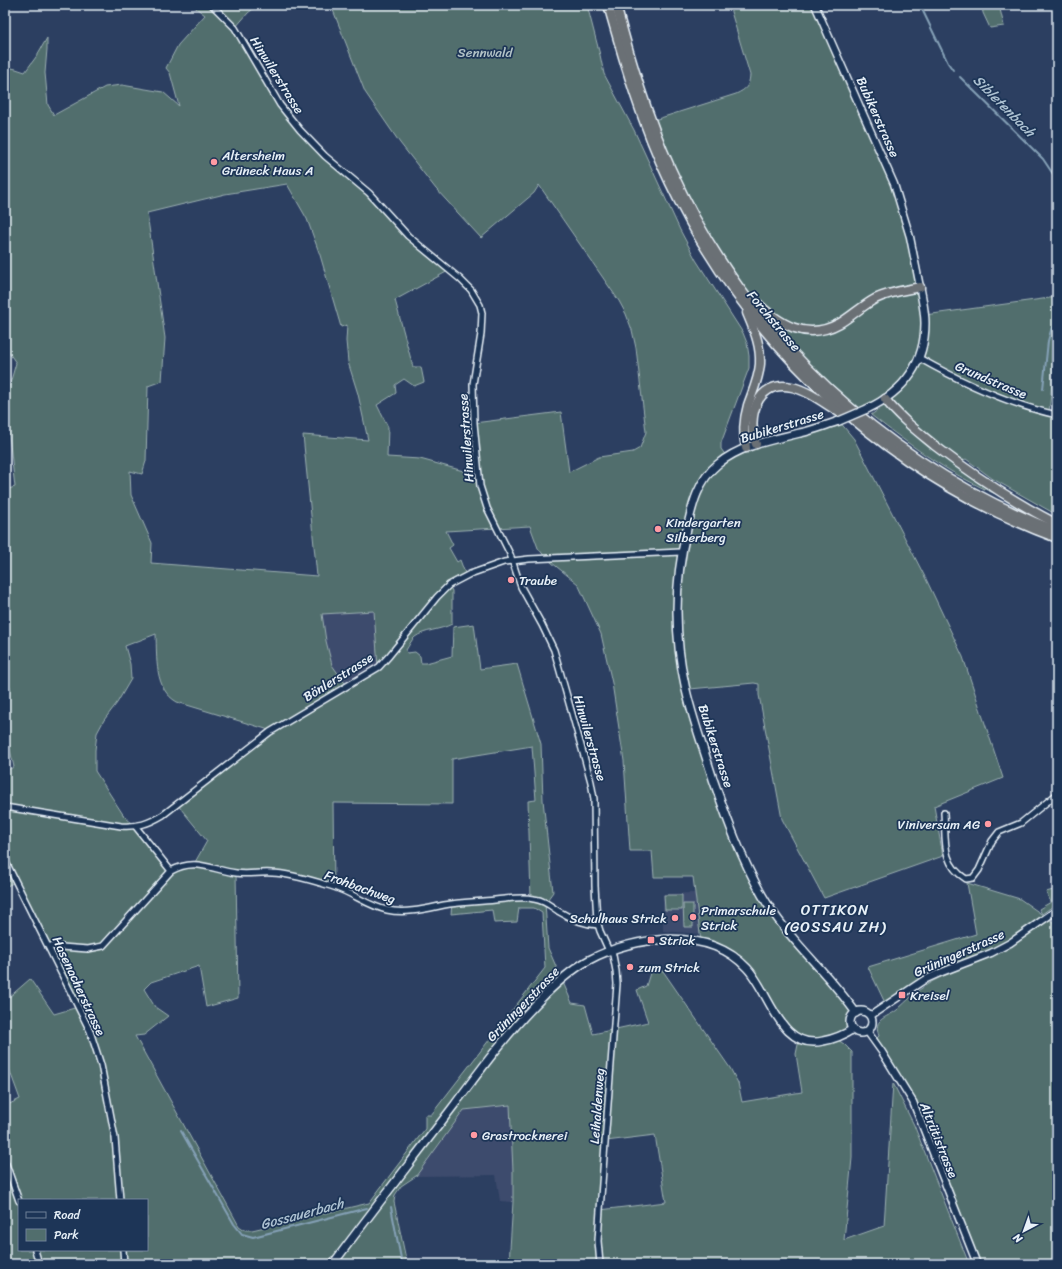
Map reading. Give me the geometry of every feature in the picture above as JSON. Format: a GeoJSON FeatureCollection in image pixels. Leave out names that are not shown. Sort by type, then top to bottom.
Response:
{"type":"FeatureCollection","features":[{"type":"Feature","properties":{"kind":"highway","name":"Forchstrasse"},"geometry":{"type":"LineString","coordinates":[[608,5],[636,99],[659,159],[679,202],[715,263],[742,302],[772,340],[830,399],[859,424],[903,458],[952,488],[1003,515],[1057,538]]}},
{"type":"Feature","properties":{"kind":"highway","name":"Forchstrasse"},"geometry":{"type":"LineString","coordinates":[[616,5],[651,121],[666,159],[686,201],[705,235],[738,285],[775,333],[806,367],[833,392],[875,428],[924,463],[966,489],[1019,516],[1057,531]]}},
{"type":"Feature","properties":{"kind":"highway"},"geometry":{"type":"LineString","coordinates":[[738,285],[780,322],[792,328],[807,331],[829,328],[845,320],[880,297],[920,287]]}},
{"type":"Feature","properties":{"kind":"highway"},"geometry":{"type":"LineString","coordinates":[[742,302],[756,335],[760,355],[758,377],[745,418],[744,432],[746,448]]}},
{"type":"Feature","properties":{"kind":"highway"},"geometry":{"type":"LineString","coordinates":[[756,444],[752,434],[756,406],[764,394],[770,389],[778,387],[791,387],[806,392],[859,424]]}},
{"type":"Feature","properties":{"kind":"highway"},"geometry":{"type":"LineString","coordinates":[[885,399],[897,413],[957,463],[1011,498],[1057,524]]}},
{"type":"Feature","properties":{"kind":"main road","name":"Bubikerstrasse"},"geometry":{"type":"LineString","coordinates":[[856,1013],[832,980],[778,919],[747,868],[733,835],[706,755],[687,692],[680,659],[677,596],[681,552],[693,502],[701,486],[716,465],[726,457],[756,444],[802,433],[839,421],[867,409],[885,399],[906,381],[914,370],[924,340],[925,324],[920,287]]}},
{"type":"Feature","properties":{"kind":"main road","name":"Grüningerstrasse"},"geometry":{"type":"LineString","coordinates":[[333,1264],[506,1038],[547,992],[567,975],[588,961],[610,951],[656,940],[690,941],[712,945],[730,954],[746,967],[755,979],[784,1028],[796,1038],[807,1042],[821,1042],[835,1038],[853,1029]]}},
{"type":"Feature","properties":{"kind":"main road"},"geometry":{"type":"LineString","coordinates":[[864,1012],[870,1016],[872,1024],[867,1031],[861,1033],[853,1029],[851,1022],[856,1013],[864,1012]]}},
{"type":"Feature","properties":{"kind":"street","name":"Hinwilerstrasse"},"geometry":{"type":"LineString","coordinates":[[212,5],[234,28],[280,105],[296,126],[325,156],[374,198],[408,236],[448,268],[471,290],[476,297],[481,309],[482,325],[473,384],[479,475],[482,492],[487,508],[505,544],[523,591],[542,625],[555,654],[591,782],[594,799],[595,886],[598,925],[610,951]]}},
{"type":"Feature","properties":{"kind":"street","name":"Bubikerstrasse"},"geometry":{"type":"LineString","coordinates":[[815,5],[894,184],[910,237],[920,287]]}},
{"type":"Feature","properties":{"kind":"street","name":"Grundstrasse"},"geometry":{"type":"LineString","coordinates":[[919,358],[966,384],[996,397],[1057,416]]}},
{"type":"Feature","properties":{"kind":"street","name":"Bönlerstrasse"},"geometry":{"type":"LineString","coordinates":[[5,807],[121,826],[136,826],[151,822],[162,816],[270,732],[378,667],[449,585],[470,574],[501,563],[512,561],[574,556],[681,552]]}},
{"type":"Feature","properties":{"kind":"street"},"geometry":{"type":"LineString","coordinates":[[944,813],[946,855],[956,873],[966,880],[973,878],[979,870],[992,841],[1000,832],[1021,823],[1057,794]]}},
{"type":"Feature","properties":{"kind":"street"},"geometry":{"type":"LineString","coordinates":[[136,826],[171,871]]}},
{"type":"Feature","properties":{"kind":"street","name":"Hasenacherstrasse"},"geometry":{"type":"LineString","coordinates":[[5,860],[90,1031],[101,1065],[115,1138],[120,1199]]}},
{"type":"Feature","properties":{"kind":"street","name":"Frohbachweg"},"geometry":{"type":"LineString","coordinates":[[48,946],[88,949],[102,946],[171,871],[180,867],[194,864],[236,873],[273,873],[292,876],[334,887],[376,907],[399,912],[414,911],[452,904],[514,898],[533,898],[543,901],[563,914],[580,922],[598,925]]}},
{"type":"Feature","properties":{"kind":"street","name":"Grüningerstrasse"},"geometry":{"type":"LineString","coordinates":[[870,1016],[924,980],[991,953],[1010,943],[1057,910]]}},
{"type":"Feature","properties":{"kind":"street","name":"Leihaldenweg"},"geometry":{"type":"LineString","coordinates":[[600,1264],[598,1241],[616,997],[616,971],[610,951]]}},
{"type":"Feature","properties":{"kind":"street","name":"Altrütistrasse"},"geometry":{"type":"LineString","coordinates":[[867,1031],[913,1102],[977,1264]]}},
{"type":"Feature","properties":{"kind":"street"},"geometry":{"type":"LineString","coordinates":[[5,1161],[18,1199]]}},
{"type":"Feature","properties":{"kind":"street"},"geometry":{"type":"LineString","coordinates":[[35,1251],[39,1264]]}},
{"type":"Feature","properties":{"kind":"street"},"geometry":{"type":"LineString","coordinates":[[123,1251],[124,1264]]}},
{"type":"Feature","properties":{"kind":"shaded area"},"geometry":{"type":"Polygon","coordinates":[[[374,611],[379,667],[347,686],[332,665],[326,641],[322,614],[374,611]]]}},
{"type":"Feature","properties":{"kind":"shaded area","name":"Primarschule Strick"},"geometry":{"type":"Polygon","coordinates":[[[695,893],[703,934],[663,931],[663,894],[695,893]]]}},
{"type":"Feature","properties":{"kind":"shaded area"},"geometry":{"type":"Polygon","coordinates":[[[511,1105],[513,1202],[500,1201],[496,1175],[416,1176],[464,1110],[511,1105]]]}},
{"type":"Feature","properties":{"kind":"green space","name":"Sennwald"},"geometry":{"type":"Polygon","coordinates":[[[192,5],[258,5],[248,13],[235,28],[275,97],[300,130],[356,181],[397,225],[450,270],[395,300],[413,367],[421,367],[424,382],[414,386],[404,379],[395,385],[396,393],[377,405],[388,427],[387,457],[420,459],[478,475],[474,423],[561,412],[569,472],[599,457],[633,452],[640,448],[646,432],[636,348],[632,330],[626,314],[619,301],[539,185],[534,193],[481,238],[436,189],[400,143],[365,92],[331,5],[587,5],[604,74],[634,130],[680,230],[696,260],[743,333],[747,343],[749,368],[721,443],[721,449],[727,457],[839,421],[854,439],[926,579],[963,657],[1003,778],[934,806],[943,856],[824,898],[782,819],[759,695],[759,684],[754,683],[690,689],[687,692],[721,802],[763,896],[854,1015],[851,1022],[853,1029],[835,1038],[852,1052],[852,1158],[844,1240],[884,1226],[893,1083],[914,1125],[969,1264],[509,1264],[513,1202],[510,1105],[464,1110],[416,1176],[401,1186],[395,1195],[394,1202],[407,1264],[5,1264],[5,1106],[20,1099],[5,1058],[5,995],[7,999],[30,979],[54,1014],[78,1007],[15,882],[5,887],[5,771],[14,767],[5,728],[5,692],[11,690],[5,673],[5,490],[15,487],[5,401],[16,363],[5,347],[5,316],[7,307],[5,271],[5,76],[7,67],[25,72],[47,38],[45,73],[48,105],[54,115],[105,87],[122,85],[163,92],[179,106],[170,73],[166,68],[178,45],[205,15],[192,5]],[[287,184],[225,194],[147,213],[165,338],[162,381],[148,386],[146,461],[142,474],[130,471],[131,495],[152,543],[151,563],[317,576],[303,435],[368,440],[358,394],[348,362],[346,341],[347,325],[341,327],[320,255],[307,219],[287,184]],[[530,526],[446,531],[453,545],[449,548],[457,562],[460,560],[466,576],[449,585],[452,591],[452,624],[443,628],[428,631],[415,637],[406,650],[407,653],[415,652],[420,656],[421,663],[452,656],[453,627],[474,624],[480,669],[517,664],[541,744],[543,800],[553,892],[545,903],[548,948],[572,1003],[585,1005],[593,1034],[648,1022],[637,990],[646,986],[650,973],[663,971],[730,1068],[738,1083],[742,1102],[802,1092],[796,1054],[799,1040],[796,1038],[755,979],[737,959],[701,942],[693,877],[654,877],[652,851],[630,851],[624,761],[612,683],[601,634],[578,584],[546,558],[538,548],[530,526]],[[374,611],[322,614],[326,641],[332,665],[347,686],[378,667],[374,611]],[[156,634],[125,646],[130,664],[131,679],[97,733],[95,771],[124,816],[136,827],[171,871],[194,864],[207,841],[177,804],[270,732],[266,729],[177,702],[170,696],[164,689],[158,672],[156,634]],[[532,746],[452,759],[452,804],[333,803],[334,887],[292,876],[236,873],[238,998],[206,1007],[199,966],[151,982],[144,989],[155,1007],[168,1016],[144,1035],[135,1036],[239,1226],[245,1230],[252,1230],[369,1203],[425,1129],[425,1115],[431,1115],[545,968],[542,913],[534,908],[519,908],[517,922],[494,923],[492,910],[451,914],[452,904],[531,898],[528,801],[536,800],[532,746]],[[655,1135],[606,1141],[600,1210],[666,1202],[655,1135]]]}},
{"type":"Feature","properties":{"kind":"green space"},"geometry":{"type":"Polygon","coordinates":[[[729,5],[815,5],[900,200],[925,315],[1057,297],[1057,329],[1053,340],[1052,385],[1049,413],[1057,415],[1057,515],[993,479],[966,459],[957,463],[886,399],[856,413],[815,376],[725,266],[651,121],[736,94],[746,87],[749,82],[750,75],[729,5]]]}},
{"type":"Feature","properties":{"kind":"green space"},"geometry":{"type":"Polygon","coordinates":[[[982,5],[999,5],[1004,26],[990,28],[983,13],[982,5]]]}},
{"type":"Feature","properties":{"kind":"green space"},"geometry":{"type":"Polygon","coordinates":[[[884,406],[919,438],[953,464],[1003,497],[968,481],[934,461],[871,415],[884,406]]]}},
{"type":"Feature","properties":{"kind":"green space"},"geometry":{"type":"Polygon","coordinates":[[[967,883],[1020,899],[1057,925],[1057,1264],[978,1264],[913,1102],[877,1038],[879,1036],[878,1026],[881,1020],[897,1010],[916,993],[933,981],[961,968],[972,961],[942,972],[886,1005],[868,967],[976,934],[967,883]]]}},
{"type":"Feature","properties":{"kind":"green space"},"geometry":{"type":"Polygon","coordinates":[[[1057,889],[1057,903],[1042,914],[1039,909],[1051,902],[1046,892],[1057,889]]]}},
{"type":"Feature","properties":{"kind":"green space"},"geometry":{"type":"Polygon","coordinates":[[[664,895],[682,895],[682,910],[665,910],[664,895]]]}},
{"type":"Feature","properties":{"kind":"green space"},"geometry":{"type":"Polygon","coordinates":[[[683,904],[693,904],[693,927],[684,927],[683,904]]]}},
{"type":"Feature","properties":{"kind":"waterway","name":"Sibletenbach"},"geometry":{"type":"LineString","coordinates":[[920,5],[948,63],[953,70]]}},
{"type":"Feature","properties":{"kind":"waterway","name":"Sibletenbach"},"geometry":{"type":"LineString","coordinates":[[960,77],[1043,159],[1055,177],[1057,189]]}},
{"type":"Feature","properties":{"kind":"waterway","name":"Sibletenbach"},"geometry":{"type":"LineString","coordinates":[[1055,323],[1057,318]]}},
{"type":"Feature","properties":{"kind":"waterway","name":"Sibletenbach"},"geometry":{"type":"LineString","coordinates":[[1043,389],[1048,341],[1052,327]]}},
{"type":"Feature","properties":{"kind":"waterway","name":"Gossauerbach"},"geometry":{"type":"LineString","coordinates":[[181,1131],[234,1224],[242,1234],[253,1237],[367,1208]]}},
{"type":"Feature","properties":{"kind":"waterway","name":"Gossauerbach"},"geometry":{"type":"LineString","coordinates":[[391,1207],[402,1264]]}},
{"type":"Feature","properties":{"kind":"place","name":"Altersheim Grüneck Haus A"},"geometry":{"type":"Point","coordinates":[214,162]}},
{"type":"Feature","properties":{"kind":"place","name":"Kindergarten Silberberg"},"geometry":{"type":"Point","coordinates":[658,529]}},
{"type":"Feature","properties":{"kind":"place","name":"Traube"},"geometry":{"type":"Point","coordinates":[511,580]}},
{"type":"Feature","properties":{"kind":"place","name":"Viniversum AG"},"geometry":{"type":"Point","coordinates":[988,824]}},
{"type":"Feature","properties":{"kind":"place","name":"Primarschule Strick"},"geometry":{"type":"Point","coordinates":[693,917]}},
{"type":"Feature","properties":{"kind":"place","name":"Schulhaus Strick"},"geometry":{"type":"Point","coordinates":[675,918]}},
{"type":"Feature","properties":{"kind":"place","name":"Strick"},"geometry":{"type":"Point","coordinates":[651,940]}},
{"type":"Feature","properties":{"kind":"place","name":"zum Strick"},"geometry":{"type":"Point","coordinates":[630,967]}},
{"type":"Feature","properties":{"kind":"place","name":"Kreisel"},"geometry":{"type":"Point","coordinates":[902,995]}},
{"type":"Feature","properties":{"kind":"place","name":"Grastrocknerei"},"geometry":{"type":"Point","coordinates":[474,1135]}},
{"type":"Feature","properties":{"kind":"district","name":"OTTIKON (GOSSAU ZH)"},"geometry":{"type":"Point","coordinates":[835,918]}}]}
